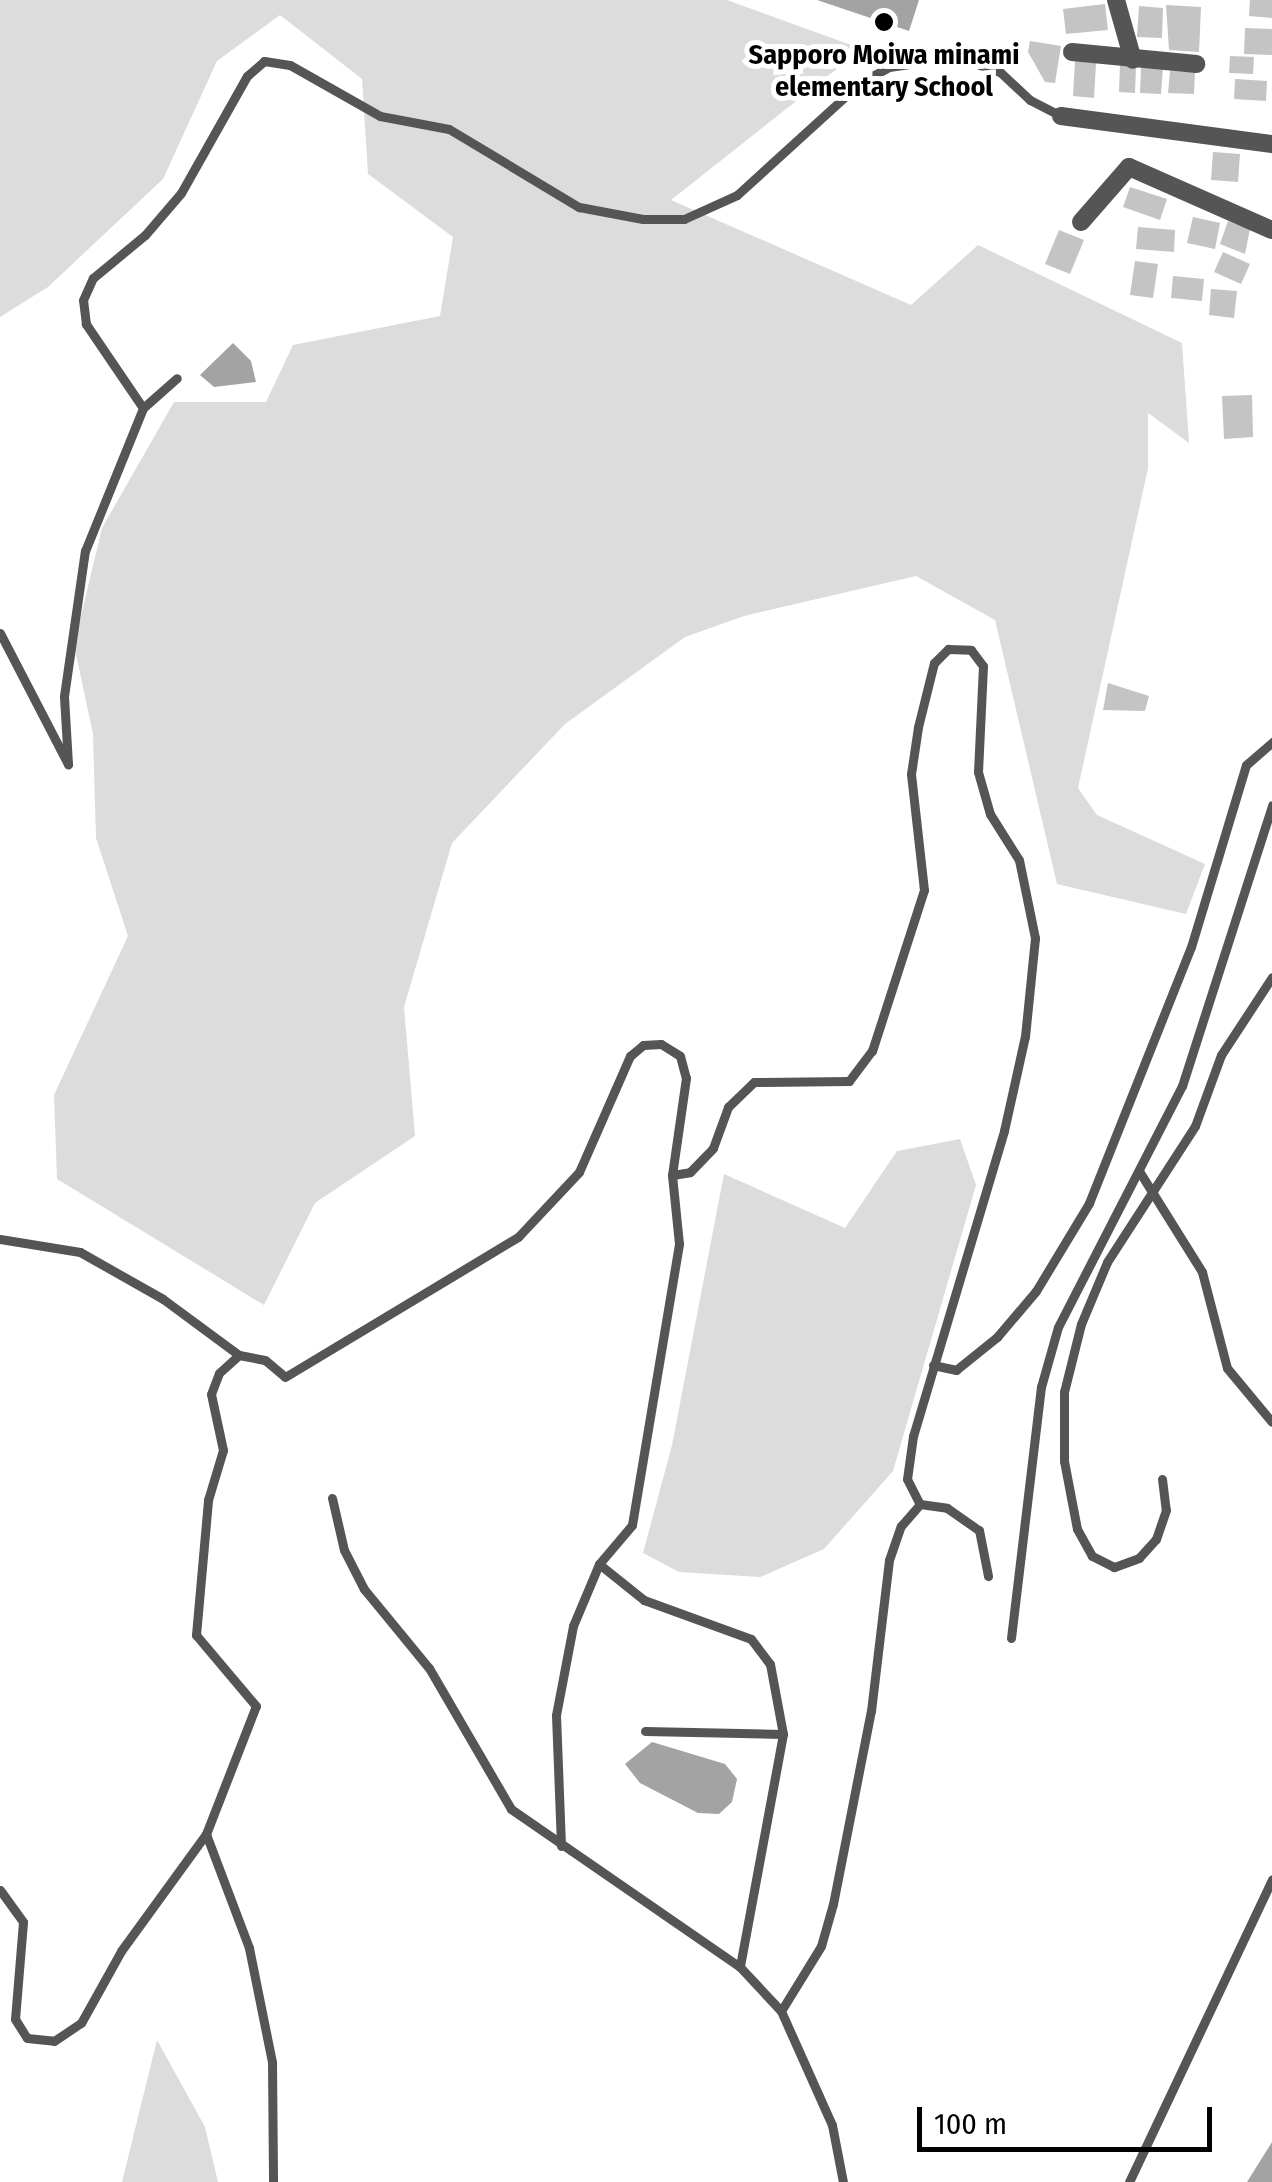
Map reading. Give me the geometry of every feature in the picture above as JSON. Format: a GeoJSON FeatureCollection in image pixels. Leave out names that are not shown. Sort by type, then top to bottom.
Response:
{"type":"FeatureCollection","features":[{"type":"Feature","properties":{"kind":"street"},"geometry":{"type":"LineString","coordinates":[[1116,0],[1133,60]]}},
{"type":"Feature","properties":{"kind":"street"},"geometry":{"type":"LineString","coordinates":[[1072,52],[1196,64]]}},
{"type":"Feature","properties":{"kind":"street"},"geometry":{"type":"LineString","coordinates":[[1061,116],[1272,144]]}},
{"type":"Feature","properties":{"kind":"street"},"geometry":{"type":"LineString","coordinates":[[1081,222],[1129,167],[1272,230]]}},
{"type":"Feature","properties":{"kind":"lane"},"geometry":{"type":"LineString","coordinates":[[144,408],[86,324],[83,300],[93,278],[145,236],[181,193],[247,76],[264,61],[290,65],[380,116],[448,129],[579,207],[644,219],[684,219],[736,195],[860,83],[889,67],[957,57],[1000,72],[1030,100],[1061,116]]}},
{"type":"Feature","properties":{"kind":"lane"},"geometry":{"type":"LineString","coordinates":[[0,633],[68,764],[64,696],[85,552],[144,408],[177,378]]}},
{"type":"Feature","properties":{"kind":"lane"},"geometry":{"type":"LineString","coordinates":[[672,1175],[690,1172],[713,1148],[728,1106],[754,1082],[848,1081],[872,1050],[924,890],[911,774],[918,727],[934,663],[948,649],[971,650],[983,666],[975,736],[978,772],[990,814],[1019,860],[1035,938],[1025,1036],[1004,1131],[973,1253],[934,1365],[907,1480],[920,1504]]}},
{"type":"Feature","properties":{"kind":"lane"},"geometry":{"type":"LineString","coordinates":[[934,1365],[956,1370],[996,1338],[1036,1291],[1089,1203],[1191,947],[1246,765],[1272,742]]}},
{"type":"Feature","properties":{"kind":"lane"},"geometry":{"type":"LineString","coordinates":[[1011,1638],[1046,1372],[1089,1259],[1182,1086],[1272,805]]}},
{"type":"Feature","properties":{"kind":"lane"},"geometry":{"type":"LineString","coordinates":[[1162,1478],[1166,1510],[1156,1540],[1139,1558],[1114,1567],[1092,1556],[1077,1529],[1064,1461],[1064,1392],[1081,1324],[1107,1262],[1211,1097],[1228,1042],[1272,977]]}},
{"type":"Feature","properties":{"kind":"lane"},"geometry":{"type":"LineString","coordinates":[[0,1239],[80,1252],[163,1298],[239,1356],[266,1360],[284,1377],[518,1237],[579,1172],[630,1056],[642,1045],[661,1044],[680,1056],[686,1078],[672,1175],[679,1244],[650,1448],[632,1525],[598,1564],[573,1626],[556,1714],[561,1846]]}},
{"type":"Feature","properties":{"kind":"lane"},"geometry":{"type":"LineString","coordinates":[[1139,1172],[1150,1197],[1202,1272],[1227,1368],[1272,1422]]}},
{"type":"Feature","properties":{"kind":"lane"},"geometry":{"type":"LineString","coordinates":[[0,1890],[23,1922],[15,2019],[27,2038],[54,2042],[80,2022],[120,1951],[206,1834],[256,1706],[196,1635],[208,1500],[223,1450],[211,1394],[219,1374],[239,1356]]}},
{"type":"Feature","properties":{"kind":"lane"},"geometry":{"type":"LineString","coordinates":[[332,1498],[344,1550],[364,1589],[429,1668],[511,1809],[740,1967],[782,2011],[832,2125],[842,2182]]}},
{"type":"Feature","properties":{"kind":"lane"},"geometry":{"type":"LineString","coordinates":[[920,1504],[947,1508],[978,1530],[988,1576]]}},
{"type":"Feature","properties":{"kind":"lane"},"geometry":{"type":"LineString","coordinates":[[782,2011],[821,1946],[829,1918],[854,1809],[889,1560],[901,1526],[920,1504]]}},
{"type":"Feature","properties":{"kind":"lane"},"geometry":{"type":"LineString","coordinates":[[598,1564],[644,1600],[751,1639],[770,1664],[783,1734],[740,1967]]}},
{"type":"Feature","properties":{"kind":"lane"},"geometry":{"type":"LineString","coordinates":[[645,1731],[783,1734]]}},
{"type":"Feature","properties":{"kind":"lane"},"geometry":{"type":"LineString","coordinates":[[206,1834],[248,1948],[272,2062],[273,2182]]}},
{"type":"Feature","properties":{"kind":"lane"},"geometry":{"type":"LineString","coordinates":[[1129,2182],[1272,1879]]}},
{"type":"Feature","properties":{"kind":"shaded area"},"geometry":{"type":"Polygon","coordinates":[[[0,0],[727,0],[862,49],[671,200],[911,305],[978,245],[1182,343],[1189,443],[1148,413],[1148,468],[1078,788],[1097,815],[1205,864],[1186,914],[1057,884],[995,620],[916,576],[744,616],[685,637],[565,724],[452,843],[404,1007],[415,1136],[315,1203],[264,1305],[57,1179],[54,1095],[128,936],[96,838],[93,734],[74,645],[102,528],[174,402],[266,402],[293,345],[440,316],[453,237],[368,174],[362,79],[280,15],[217,61],[163,179],[48,287],[0,317],[0,0]]]}},
{"type":"Feature","properties":{"kind":"shaded area"},"geometry":{"type":"Polygon","coordinates":[[[817,0],[919,0],[909,31],[817,0]]]}},
{"type":"Feature","properties":{"kind":"shaded area"},"geometry":{"type":"Polygon","coordinates":[[[233,343],[251,361],[256,382],[214,387],[200,375],[233,343]]]}},
{"type":"Feature","properties":{"kind":"shaded area"},"geometry":{"type":"Polygon","coordinates":[[[960,1139],[976,1185],[893,1471],[824,1549],[760,1577],[679,1572],[643,1553],[672,1445],[724,1174],[845,1228],[897,1151],[960,1139]]]}},
{"type":"Feature","properties":{"kind":"shaded area"},"geometry":{"type":"Polygon","coordinates":[[[652,1742],[725,1764],[737,1779],[732,1802],[719,1814],[698,1813],[640,1783],[625,1764],[652,1742]]]}},
{"type":"Feature","properties":{"kind":"shaded area"},"geometry":{"type":"Polygon","coordinates":[[[157,2040],[205,2127],[218,2182],[122,2182],[157,2040]]]}},
{"type":"Feature","properties":{"kind":"shaded area"},"geometry":{"type":"Polygon","coordinates":[[[1272,2142],[1272,2182],[1247,2182],[1272,2142]]]}},
{"type":"Feature","properties":{"kind":"building"},"geometry":{"type":"Polygon","coordinates":[[[1250,0],[1272,0],[1272,18],[1249,16],[1250,0]]]}},
{"type":"Feature","properties":{"kind":"building"},"geometry":{"type":"Polygon","coordinates":[[[1105,4],[1108,30],[1066,34],[1063,9],[1105,4]]]}},
{"type":"Feature","properties":{"kind":"building"},"geometry":{"type":"Polygon","coordinates":[[[1166,5],[1201,7],[1199,52],[1169,50],[1166,5]]]}},
{"type":"Feature","properties":{"kind":"building"},"geometry":{"type":"Polygon","coordinates":[[[1139,6],[1163,8],[1162,38],[1137,37],[1139,6]]]}},
{"type":"Feature","properties":{"kind":"building"},"geometry":{"type":"Polygon","coordinates":[[[1245,28],[1272,29],[1272,55],[1244,54],[1245,28]]]}},
{"type":"Feature","properties":{"kind":"building"},"geometry":{"type":"Polygon","coordinates":[[[1030,41],[1061,46],[1055,83],[1045,82],[1028,52],[1030,41]]]}},
{"type":"Feature","properties":{"kind":"building"},"geometry":{"type":"Polygon","coordinates":[[[1230,56],[1254,57],[1253,74],[1229,73],[1230,56]]]}},
{"type":"Feature","properties":{"kind":"building"},"geometry":{"type":"Polygon","coordinates":[[[1075,61],[1096,63],[1094,98],[1073,96],[1075,61]]]}},
{"type":"Feature","properties":{"kind":"building"},"geometry":{"type":"Polygon","coordinates":[[[1120,65],[1136,66],[1135,93],[1119,92],[1120,65]]]}},
{"type":"Feature","properties":{"kind":"building"},"geometry":{"type":"Polygon","coordinates":[[[1141,67],[1163,68],[1161,94],[1140,93],[1141,67]]]}},
{"type":"Feature","properties":{"kind":"building"},"geometry":{"type":"Polygon","coordinates":[[[1170,71],[1195,72],[1194,94],[1168,93],[1170,71]]]}},
{"type":"Feature","properties":{"kind":"building"},"geometry":{"type":"Polygon","coordinates":[[[1235,79],[1267,81],[1266,101],[1234,99],[1235,79]]]}},
{"type":"Feature","properties":{"kind":"building"},"geometry":{"type":"Polygon","coordinates":[[[1213,152],[1240,154],[1238,182],[1211,180],[1213,152]]]}},
{"type":"Feature","properties":{"kind":"building"},"geometry":{"type":"Polygon","coordinates":[[[1130,187],[1167,199],[1160,220],[1123,207],[1130,187]]]}},
{"type":"Feature","properties":{"kind":"building"},"geometry":{"type":"Polygon","coordinates":[[[1193,217],[1220,223],[1215,249],[1187,243],[1193,217]]]}},
{"type":"Feature","properties":{"kind":"building"},"geometry":{"type":"Polygon","coordinates":[[[1228,221],[1250,229],[1245,254],[1220,244],[1228,221]]]}},
{"type":"Feature","properties":{"kind":"building"},"geometry":{"type":"Polygon","coordinates":[[[1138,227],[1175,230],[1174,252],[1136,249],[1138,227]]]}},
{"type":"Feature","properties":{"kind":"building"},"geometry":{"type":"Polygon","coordinates":[[[1059,230],[1084,240],[1070,274],[1045,264],[1059,230]]]}},
{"type":"Feature","properties":{"kind":"building"},"geometry":{"type":"Polygon","coordinates":[[[1223,252],[1250,264],[1241,284],[1214,272],[1223,252]]]}},
{"type":"Feature","properties":{"kind":"building"},"geometry":{"type":"Polygon","coordinates":[[[1135,261],[1158,264],[1153,298],[1130,295],[1135,261]]]}},
{"type":"Feature","properties":{"kind":"building"},"geometry":{"type":"Polygon","coordinates":[[[1173,276],[1204,279],[1202,301],[1171,298],[1173,276]]]}},
{"type":"Feature","properties":{"kind":"building"},"geometry":{"type":"Polygon","coordinates":[[[1211,289],[1237,291],[1234,318],[1209,315],[1211,289]]]}},
{"type":"Feature","properties":{"kind":"building"},"geometry":{"type":"Polygon","coordinates":[[[1252,395],[1253,437],[1224,439],[1222,396],[1252,395]]]}},
{"type":"Feature","properties":{"kind":"building"},"geometry":{"type":"Polygon","coordinates":[[[1108,683],[1149,696],[1145,711],[1103,710],[1108,683]]]}},
{"type":"Feature","properties":{"kind":"place","name":"Sapporo Moiwa minami elementary School"},"geometry":{"type":"Point","coordinates":[884,22]}}]}
